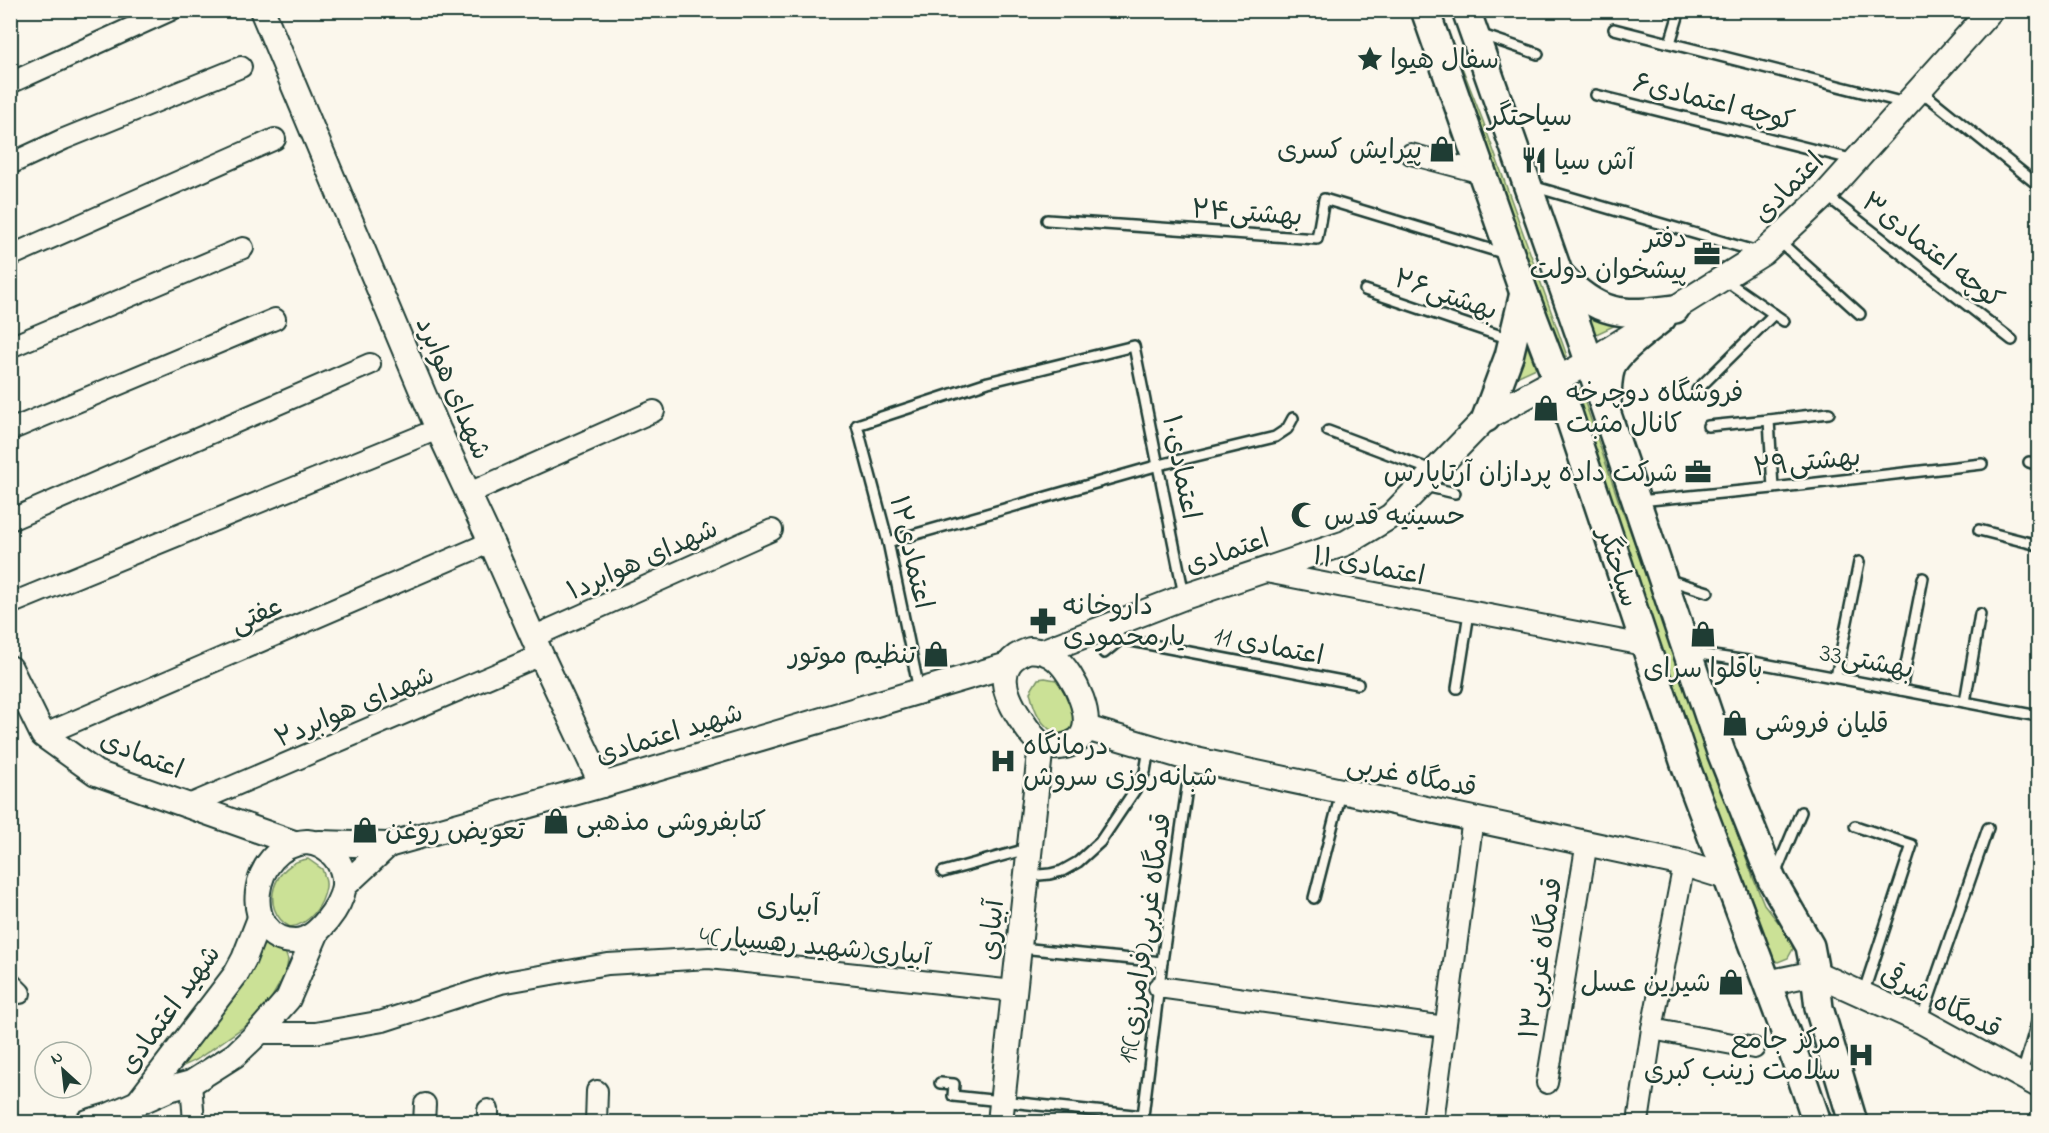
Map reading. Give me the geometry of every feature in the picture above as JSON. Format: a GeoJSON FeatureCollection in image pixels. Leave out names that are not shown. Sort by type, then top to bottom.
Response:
{"type":"FeatureCollection","features":[{"type":"Feature","properties":{"kind":"main road","name":"سیاحتگر"},"geometry":{"type":"LineString","coordinates":[[1425,10],[1524,293],[1557,380],[1686,766],[1817,1122]]}},
{"type":"Feature","properties":{"kind":"main road"},"geometry":{"type":"LineString","coordinates":[[1470,22],[1589,362]]}},
{"type":"Feature","properties":{"kind":"main road"},"geometry":{"type":"LineString","coordinates":[[1559,274],[1577,293],[1607,310],[1637,314],[1668,314]]}},
{"type":"Feature","properties":{"kind":"main road"},"geometry":{"type":"LineString","coordinates":[[1486,418],[1509,356],[1524,293]]}},
{"type":"Feature","properties":{"kind":"main road"},"geometry":{"type":"LineString","coordinates":[[1607,415],[1607,382],[1612,365],[1625,350],[1668,314]]}},
{"type":"Feature","properties":{"kind":"main road","name":"سیاحتگر"},"geometry":{"type":"LineString","coordinates":[[1589,362],[1720,752],[1772,880],[1810,946],[1819,1008],[1853,1122]]}},
{"type":"Feature","properties":{"kind":"main road"},"geometry":{"type":"LineString","coordinates":[[1686,766],[1720,752]]}},
{"type":"Feature","properties":{"kind":"street"},"geometry":{"type":"LineString","coordinates":[[10,83],[171,10]]}},
{"type":"Feature","properties":{"kind":"street","name":"شهدای هوابرد"},"geometry":{"type":"LineString","coordinates":[[262,10],[438,429],[602,785]]}},
{"type":"Feature","properties":{"kind":"street","name":"اعتمادی"},"geometry":{"type":"LineString","coordinates":[[1044,651],[1114,633],[1184,597],[1346,543],[1391,516],[1486,418],[1589,362],[1771,247],[1825,195],[1991,10]]}},
{"type":"Feature","properties":{"kind":"street"},"geometry":{"type":"LineString","coordinates":[[10,164],[64,139],[241,67]]}},
{"type":"Feature","properties":{"kind":"street"},"geometry":{"type":"LineString","coordinates":[[10,256],[275,140]]}},
{"type":"Feature","properties":{"kind":"street"},"geometry":{"type":"LineString","coordinates":[[1412,154],[1482,173]]}},
{"type":"Feature","properties":{"kind":"street"},"geometry":{"type":"LineString","coordinates":[[10,347],[243,248]]}},
{"type":"Feature","properties":{"kind":"street"},"geometry":{"type":"LineString","coordinates":[[10,430],[275,319]]}},
{"type":"Feature","properties":{"kind":"street"},"geometry":{"type":"LineString","coordinates":[[10,520],[370,364]]}},
{"type":"Feature","properties":{"kind":"street"},"geometry":{"type":"LineString","coordinates":[[467,494],[654,411]]}},
{"type":"Feature","properties":{"kind":"street"},"geometry":{"type":"LineString","coordinates":[[10,604],[438,429]]}},
{"type":"Feature","properties":{"kind":"street","name":"شهدای هوابرد۱"},"geometry":{"type":"LineString","coordinates":[[537,646],[772,530]]}},
{"type":"Feature","properties":{"kind":"street","name":"عفتی"},"geometry":{"type":"LineString","coordinates":[[43,735],[491,542]]}},
{"type":"Feature","properties":{"kind":"street","name":"۱۱ اعتمادی"},"geometry":{"type":"LineString","coordinates":[[1258,571],[1644,645]]}},
{"type":"Feature","properties":{"kind":"street","name":"شهدای هوابرد۲"},"geometry":{"type":"LineString","coordinates":[[189,805],[537,646]]}},
{"type":"Feature","properties":{"kind":"street"},"geometry":{"type":"LineString","coordinates":[[1030,650],[1044,651],[1057,659],[1075,686],[1087,718],[1086,728],[1080,738],[1068,746],[1052,747],[1041,744],[1016,713],[1005,692],[1008,665],[1019,654],[1030,650]]}},
{"type":"Feature","properties":{"kind":"street","name":"شهید اعتمادی"},"geometry":{"type":"LineString","coordinates":[[388,845],[602,785],[1008,665]]}},
{"type":"Feature","properties":{"kind":"street","name":"اعتمادی"},"geometry":{"type":"LineString","coordinates":[[10,668],[43,735],[96,773],[294,843]]}},
{"type":"Feature","properties":{"kind":"street"},"geometry":{"type":"LineString","coordinates":[[966,676],[1005,692]]}},
{"type":"Feature","properties":{"kind":"street","name":"قدمگاه غربی"},"geometry":{"type":"LineString","coordinates":[[1086,728],[1191,759],[1587,842],[1684,864],[1726,877]]}},
{"type":"Feature","properties":{"kind":"street","name":"آبیاری"},"geometry":{"type":"LineString","coordinates":[[1001,1112],[1041,744]]}},
{"type":"Feature","properties":{"kind":"street"},"geometry":{"type":"LineString","coordinates":[[1433,1122],[1473,818]]}},
{"type":"Feature","properties":{"kind":"street","name":"قدمگاه غربی۱۳"},"geometry":{"type":"LineString","coordinates":[[1547,1083],[1587,842]]}},
{"type":"Feature","properties":{"kind":"street"},"geometry":{"type":"LineString","coordinates":[[319,843],[336,856],[343,874],[344,886],[339,901],[316,934],[296,941],[280,938],[269,930],[260,918],[257,902],[260,880],[272,859],[282,850],[294,843],[319,843],[388,845]]}},
{"type":"Feature","properties":{"kind":"street"},"geometry":{"type":"LineString","coordinates":[[344,886],[388,845]]}},
{"type":"Feature","properties":{"kind":"street"},"geometry":{"type":"LineString","coordinates":[[1638,1122],[1652,1029],[1684,864]]}},
{"type":"Feature","properties":{"kind":"street","name":"شهید اعتمادی"},"geometry":{"type":"LineString","coordinates":[[140,1101],[236,974],[260,918]]}},
{"type":"Feature","properties":{"kind":"street","name":"شهید اعتمادی"},"geometry":{"type":"LineString","coordinates":[[88,1122],[108,1116],[169,1089],[192,1083],[235,1055],[288,999],[316,934]]}},
{"type":"Feature","properties":{"kind":"street","name":"4آبیاری(شهید رهسپار)"},"geometry":{"type":"LineString","coordinates":[[258,1033],[315,1033],[383,1021],[501,983],[608,964],[710,958],[1014,992]]}},
{"type":"Feature","properties":{"kind":"street"},"geometry":{"type":"LineString","coordinates":[[1767,983],[1815,973]]}},
{"type":"Feature","properties":{"kind":"street","name":"قدمگاه شرقی"},"geometry":{"type":"LineString","coordinates":[[1815,973],[1921,1022],[2030,1080]]}},
{"type":"Feature","properties":{"kind":"street"},"geometry":{"type":"LineString","coordinates":[[1159,987],[1445,1028]]}},
{"type":"Feature","properties":{"kind":"street"},"geometry":{"type":"LineString","coordinates":[[1652,1029],[1754,1048]]}},
{"type":"Feature","properties":{"kind":"street"},"geometry":{"type":"LineString","coordinates":[[192,1083],[194,1122]]}},
{"type":"Feature","properties":{"kind":"street"},"geometry":{"type":"LineString","coordinates":[[596,1122],[597,1091]]}},
{"type":"Feature","properties":{"kind":"lane"},"geometry":{"type":"LineString","coordinates":[[1670,43],[1680,10]]}},
{"type":"Feature","properties":{"kind":"lane"},"geometry":{"type":"LineString","coordinates":[[1470,22],[1538,54]]}},
{"type":"Feature","properties":{"kind":"lane"},"geometry":{"type":"LineString","coordinates":[[1614,29],[1914,97],[2038,185]]}},
{"type":"Feature","properties":{"kind":"lane","name":"کوچه اعتمادی۶"},"geometry":{"type":"LineString","coordinates":[[1596,94],[1857,160]]}},
{"type":"Feature","properties":{"kind":"lane"},"geometry":{"type":"LineString","coordinates":[[1526,184],[1771,247],[1860,314]]}},
{"type":"Feature","properties":{"kind":"lane","name":"کوچه اعتمادی۳"},"geometry":{"type":"LineString","coordinates":[[1825,195],[2012,340]]}},
{"type":"Feature","properties":{"kind":"lane","name":"۲۴بهشتی"},"geometry":{"type":"LineString","coordinates":[[1047,220],[1317,239],[1323,199],[1511,255]]}},
{"type":"Feature","properties":{"kind":"lane"},"geometry":{"type":"LineString","coordinates":[[1723,279],[1784,321]]}},
{"type":"Feature","properties":{"kind":"lane","name":"۲۶بهشتی"},"geometry":{"type":"LineString","coordinates":[[1365,290],[1512,340]]}},
{"type":"Feature","properties":{"kind":"lane"},"geometry":{"type":"LineString","coordinates":[[1697,390],[1774,314]]}},
{"type":"Feature","properties":{"kind":"lane","name":"اعتمادی۱۲"},"geometry":{"type":"LineString","coordinates":[[919,690],[888,542],[857,425],[988,382],[1134,346]]}},
{"type":"Feature","properties":{"kind":"lane","name":"اعتمادی۱۰"},"geometry":{"type":"LineString","coordinates":[[1134,346],[1184,597]]}},
{"type":"Feature","properties":{"kind":"lane"},"geometry":{"type":"LineString","coordinates":[[1708,426],[1829,413]]}},
{"type":"Feature","properties":{"kind":"lane"},"geometry":{"type":"LineString","coordinates":[[888,542],[1159,465],[1275,437],[1287,429],[1293,418]]}},
{"type":"Feature","properties":{"kind":"lane"},"geometry":{"type":"LineString","coordinates":[[1769,420],[1773,488]]}},
{"type":"Feature","properties":{"kind":"lane"},"geometry":{"type":"LineString","coordinates":[[1328,431],[1429,478],[1455,493]]}},
{"type":"Feature","properties":{"kind":"lane","name":"۲۹بهشتی"},"geometry":{"type":"LineString","coordinates":[[1636,501],[1982,464]]}},
{"type":"Feature","properties":{"kind":"lane"},"geometry":{"type":"LineString","coordinates":[[1979,530],[2038,545]]}},
{"type":"Feature","properties":{"kind":"lane"},"geometry":{"type":"LineString","coordinates":[[1836,677],[1859,562]]}},
{"type":"Feature","properties":{"kind":"lane"},"geometry":{"type":"LineString","coordinates":[[1661,578],[1708,592]]}},
{"type":"Feature","properties":{"kind":"lane"},"geometry":{"type":"LineString","coordinates":[[1900,690],[1923,578]]}},
{"type":"Feature","properties":{"kind":"lane"},"geometry":{"type":"LineString","coordinates":[[1441,596],[1512,621]]}},
{"type":"Feature","properties":{"kind":"lane"},"geometry":{"type":"LineString","coordinates":[[1457,688],[1469,613]]}},
{"type":"Feature","properties":{"kind":"lane"},"geometry":{"type":"LineString","coordinates":[[1965,702],[1980,614]]}},
{"type":"Feature","properties":{"kind":"lane"},"geometry":{"type":"LineString","coordinates":[[1104,653],[1114,633]]}},
{"type":"Feature","properties":{"kind":"lane","name":"11 اعتمادی"},"geometry":{"type":"LineString","coordinates":[[1114,633],[1358,684]]}},
{"type":"Feature","properties":{"kind":"lane","name":"33بهشتی"},"geometry":{"type":"LineString","coordinates":[[1687,652],[1836,677],[2038,716]]}},
{"type":"Feature","properties":{"kind":"lane"},"geometry":{"type":"LineString","coordinates":[[1027,876],[1062,871],[1078,862],[1100,842],[1137,787],[1145,771],[1149,746]]}},
{"type":"Feature","properties":{"kind":"lane","name":"19قدمگاه غربی(فرامرزی)"},"geometry":{"type":"LineString","coordinates":[[1144,1119],[1162,962],[1191,759]]}},
{"type":"Feature","properties":{"kind":"lane"},"geometry":{"type":"LineString","coordinates":[[1314,898],[1341,792]]}},
{"type":"Feature","properties":{"kind":"lane"},"geometry":{"type":"LineString","coordinates":[[1772,880],[1801,812]]}},
{"type":"Feature","properties":{"kind":"lane"},"geometry":{"type":"LineString","coordinates":[[1855,826],[1912,845],[1863,994]]}},
{"type":"Feature","properties":{"kind":"lane"},"geometry":{"type":"LineString","coordinates":[[1921,1022],[1988,828]]}},
{"type":"Feature","properties":{"kind":"lane"},"geometry":{"type":"LineString","coordinates":[[943,872],[1030,848]]}},
{"type":"Feature","properties":{"kind":"lane"},"geometry":{"type":"LineString","coordinates":[[1019,948],[1162,962]]}},
{"type":"Feature","properties":{"kind":"lane"},"geometry":{"type":"LineString","coordinates":[[2030,1080],[2038,1019]]}},
{"type":"Feature","properties":{"kind":"lane"},"geometry":{"type":"LineString","coordinates":[[940,1083],[954,1084],[953,1096],[1001,1112],[1144,1119]]}},
{"type":"Feature","properties":{"kind":"green space"},"geometry":{"type":"Polygon","coordinates":[[[1432,11],[1440,11],[1483,121],[1567,356],[1559,357],[1432,11]]]}},
{"type":"Feature","properties":{"kind":"green space"},"geometry":{"type":"Polygon","coordinates":[[[1581,307],[1620,323],[1592,336],[1581,307]]]}},
{"type":"Feature","properties":{"kind":"green space"},"geometry":{"type":"Polygon","coordinates":[[[1527,345],[1536,368],[1510,380],[1527,345]]]}},
{"type":"Feature","properties":{"kind":"green space"},"geometry":{"type":"Polygon","coordinates":[[[1580,388],[1619,502],[1678,657],[1754,880],[1764,904],[1790,937],[1793,949],[1788,958],[1778,962],[1767,957],[1760,942],[1756,911],[1700,763],[1572,392],[1580,388]]]}},
{"type":"Feature","properties":{"kind":"green space"},"geometry":{"type":"Polygon","coordinates":[[[1038,679],[1056,680],[1069,696],[1076,718],[1071,730],[1060,735],[1043,723],[1036,712],[1030,692],[1038,679]]]}},
{"type":"Feature","properties":{"kind":"green space"},"geometry":{"type":"Polygon","coordinates":[[[308,859],[322,869],[326,887],[322,901],[314,913],[303,923],[290,927],[280,919],[275,909],[274,887],[286,868],[308,859]]]}},
{"type":"Feature","properties":{"kind":"green space"},"geometry":{"type":"Polygon","coordinates":[[[276,943],[284,949],[288,960],[286,973],[272,997],[255,1019],[196,1060],[172,1071],[222,1013],[264,944],[276,943]]]}},
{"type":"Feature","properties":{"kind":"place","name":"سفال هیوا"},"geometry":{"type":"Point","coordinates":[1370,59]}},
{"type":"Feature","properties":{"kind":"place","name":"پیرایش کسری"},"geometry":{"type":"Point","coordinates":[1442,149]}},
{"type":"Feature","properties":{"kind":"place","name":"آش سیا"},"geometry":{"type":"Point","coordinates":[1534,160]}},
{"type":"Feature","properties":{"kind":"place","name":"دفتر پیشخوان دولت"},"geometry":{"type":"Point","coordinates":[1707,254]}},
{"type":"Feature","properties":{"kind":"place","name":"فروشگاه دوچرخه کانال مثبت"},"geometry":{"type":"Point","coordinates":[1546,408]}},
{"type":"Feature","properties":{"kind":"place","name":"شرکت داده پردازان آرتاپارس"},"geometry":{"type":"Point","coordinates":[1698,472]}},
{"type":"Feature","properties":{"kind":"place","name":"حسینیه قدس"},"geometry":{"type":"Point","coordinates":[1304,515]}},
{"type":"Feature","properties":{"kind":"place","name":"داروخانه یارمحمودی"},"geometry":{"type":"Point","coordinates":[1043,621]}},
{"type":"Feature","properties":{"kind":"place","name":"باقلوا سرای"},"geometry":{"type":"Point","coordinates":[1703,634]}},
{"type":"Feature","properties":{"kind":"place","name":"تنظیم موتور"},"geometry":{"type":"Point","coordinates":[936,654]}},
{"type":"Feature","properties":{"kind":"place","name":"قلیان فروشی"},"geometry":{"type":"Point","coordinates":[1735,723]}},
{"type":"Feature","properties":{"kind":"place","name":"درمانگاه شبانه‌روزی سروش"},"geometry":{"type":"Point","coordinates":[1003,761]}},
{"type":"Feature","properties":{"kind":"place","name":"کتابفروشی مذهبی"},"geometry":{"type":"Point","coordinates":[556,821]}},
{"type":"Feature","properties":{"kind":"place","name":"تعویض روغن"},"geometry":{"type":"Point","coordinates":[365,830]}},
{"type":"Feature","properties":{"kind":"place","name":"شیرین عسل"},"geometry":{"type":"Point","coordinates":[1731,982]}},
{"type":"Feature","properties":{"kind":"place","name":"مرکز جامع سلامت زینب کبری"},"geometry":{"type":"Point","coordinates":[1861,1055]}},
{"type":"Feature","properties":{"kind":"district","name":"سیاحتگر"},"geometry":{"type":"Point","coordinates":[1530,115]}},
{"type":"Feature","properties":{"kind":"district","name":"آبیاری"},"geometry":{"type":"Point","coordinates":[788,905]}}]}
